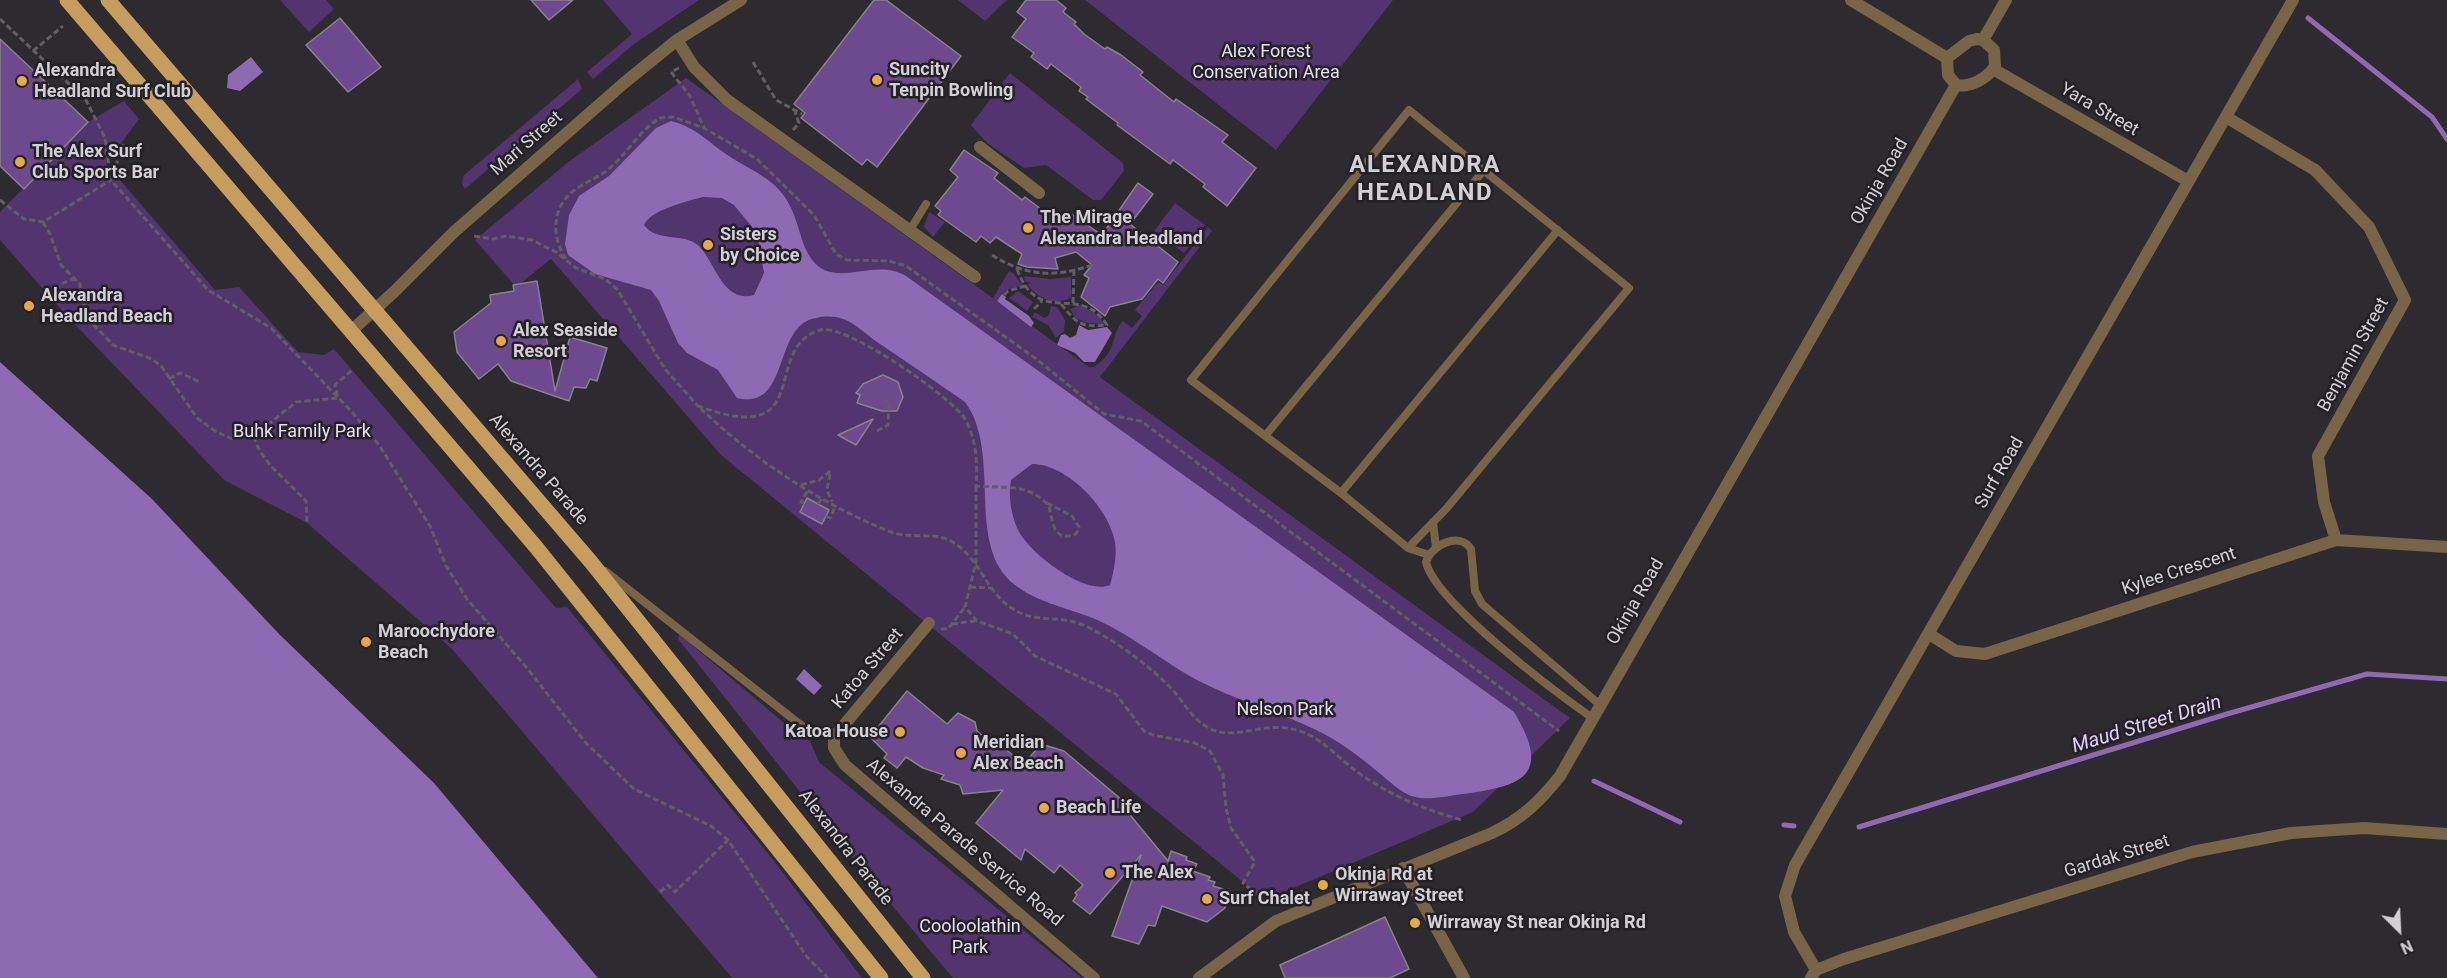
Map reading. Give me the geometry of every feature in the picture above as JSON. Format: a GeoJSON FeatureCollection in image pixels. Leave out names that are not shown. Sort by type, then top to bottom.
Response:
{"type":"FeatureCollection","features":[{"type":"Feature","properties":{"kind":"main road"},"geometry":{"type":"LineString","coordinates":[[67,0],[536,548],[881,978]]}},
{"type":"Feature","properties":{"kind":"main road","name":"Alexandra Parade"},"geometry":{"type":"LineString","coordinates":[[108,0],[591,562],[923,978]]}},
{"type":"Feature","properties":{"kind":"street","name":"Mari Street"},"geometry":{"type":"LineString","coordinates":[[350,332],[454,232],[624,83],[677,40],[741,0]]}},
{"type":"Feature","properties":{"kind":"street"},"geometry":{"type":"LineString","coordinates":[[1851,0],[1947,58]]}},
{"type":"Feature","properties":{"kind":"street"},"geometry":{"type":"LineString","coordinates":[[1983,40],[2006,0]]}},
{"type":"Feature","properties":{"kind":"street","name":"Surf Road"},"geometry":{"type":"LineString","coordinates":[[1813,974],[1794,932],[1785,896],[1795,865],[2293,0]]}},
{"type":"Feature","properties":{"kind":"street"},"geometry":{"type":"LineString","coordinates":[[677,40],[694,67],[727,100],[975,277]]}},
{"type":"Feature","properties":{"kind":"street"},"geometry":{"type":"LineString","coordinates":[[1983,40],[1994,50],[1993,69],[1969,86],[1956,85],[1948,75],[1947,58],[1969,41],[1983,40]]}},
{"type":"Feature","properties":{"kind":"street","name":"Yara Street"},"geometry":{"type":"LineString","coordinates":[[1993,69],[2188,181]]}},
{"type":"Feature","properties":{"kind":"street","name":"Okinja Road"},"geometry":{"type":"LineString","coordinates":[[1199,978],[1276,921],[1517,821],[1541,800],[1560,776],[1591,717],[1956,85]]}},
{"type":"Feature","properties":{"kind":"street","name":"Benjamin Street"},"geometry":{"type":"LineString","coordinates":[[2226,117],[2315,170],[2369,227],[2405,300],[2318,456],[2324,502],[2336,540]]}},
{"type":"Feature","properties":{"kind":"street"},"geometry":{"type":"LineString","coordinates":[[980,147],[1039,193]]}},
{"type":"Feature","properties":{"kind":"street","name":"Kylee Crescent"},"geometry":{"type":"LineString","coordinates":[[1929,634],[1956,651],[1985,654],[2336,540],[2447,547]]}},
{"type":"Feature","properties":{"kind":"street","name":"Katoa Street"},"geometry":{"type":"LineString","coordinates":[[834,737],[929,623]]}},
{"type":"Feature","properties":{"kind":"street","name":"Alexandra Parade Service Road"},"geometry":{"type":"LineString","coordinates":[[834,737],[834,748],[845,765],[1094,978]]}},
{"type":"Feature","properties":{"kind":"street","name":"Gardak Street"},"geometry":{"type":"LineString","coordinates":[[1813,974],[2192,852],[2291,833],[2364,828],[2447,834]]}},
{"type":"Feature","properties":{"kind":"street"},"geometry":{"type":"LineString","coordinates":[[1403,868],[1464,978]]}},
{"type":"Feature","properties":{"kind":"lane"},"geometry":{"type":"LineString","coordinates":[[1408,548],[1433,522],[1629,288],[1409,110],[1191,380],[1341,493],[1408,548],[1429,555]]}},
{"type":"Feature","properties":{"kind":"lane"},"geometry":{"type":"LineString","coordinates":[[1265,436],[1484,170]]}},
{"type":"Feature","properties":{"kind":"lane"},"geometry":{"type":"LineString","coordinates":[[910,230],[926,204]]}},
{"type":"Feature","properties":{"kind":"lane"},"geometry":{"type":"LineString","coordinates":[[1341,493],[1558,230]]}},
{"type":"Feature","properties":{"kind":"lane"},"geometry":{"type":"LineString","coordinates":[[1433,522],[1436,548]]}},
{"type":"Feature","properties":{"kind":"lane"},"geometry":{"type":"LineString","coordinates":[[1591,717],[1468,617],[1432,578],[1426,562],[1429,555],[1436,548],[1457,540],[1468,544],[1471,549],[1475,591],[1482,604],[1599,704]]}},
{"type":"Feature","properties":{"kind":"lane"},"geometry":{"type":"LineString","coordinates":[[591,562],[630,588],[802,726],[834,737]]}},
{"type":"Feature","properties":{"kind":"path"},"geometry":{"type":"LineString","coordinates":[[0,18],[86,100],[105,138],[111,180],[208,290],[271,328],[379,445],[430,526],[446,566],[467,599],[527,668],[585,742],[634,789],[711,826],[728,840],[807,957],[828,978]]}},
{"type":"Feature","properties":{"kind":"path"},"geometry":{"type":"LineString","coordinates":[[33,51],[63,26]]}},
{"type":"Feature","properties":{"kind":"path"},"geometry":{"type":"LineString","coordinates":[[677,40],[681,66],[671,72],[690,96],[704,128]]}},
{"type":"Feature","properties":{"kind":"path"},"geometry":{"type":"LineString","coordinates":[[753,62],[776,100],[802,114]]}},
{"type":"Feature","properties":{"kind":"path"},"geometry":{"type":"LineString","coordinates":[[785,141],[798,123],[795,110]]}},
{"type":"Feature","properties":{"kind":"path"},"geometry":{"type":"LineString","coordinates":[[566,259],[555,236],[558,214],[563,202],[571,192],[606,171],[660,118],[673,117],[704,128],[742,149],[772,172],[814,215],[829,246],[836,254],[854,261],[898,263],[919,275],[1035,358],[1104,414],[1141,421],[1560,731]]}},
{"type":"Feature","properties":{"kind":"path"},"geometry":{"type":"LineString","coordinates":[[0,200],[24,219],[43,222],[111,180],[124,142]]}},
{"type":"Feature","properties":{"kind":"path"},"geometry":{"type":"LineString","coordinates":[[43,222],[50,234],[61,265],[80,284],[82,299],[91,322],[113,345],[152,359],[162,367],[197,418],[206,426],[232,439],[254,436],[296,402],[338,398]]}},
{"type":"Feature","properties":{"kind":"path"},"geometry":{"type":"LineString","coordinates":[[454,232],[493,239],[506,236],[532,240],[566,259],[576,268],[604,279],[617,289],[665,369],[698,406],[745,448],[808,490],[893,533],[942,538],[976,562],[1002,601],[1020,614],[1073,621],[1089,627],[1116,643],[1158,676],[1194,718],[1206,726],[1230,732],[1279,726],[1295,729],[1308,734],[1363,776],[1404,800],[1431,812],[1462,820]]}},
{"type":"Feature","properties":{"kind":"path"},"geometry":{"type":"LineString","coordinates":[[992,255],[1017,270],[1043,274],[1092,265]]}},
{"type":"Feature","properties":{"kind":"path"},"geometry":{"type":"LineString","coordinates":[[1017,270],[1025,286],[1042,301],[1089,306],[1107,325],[1081,323],[1067,315],[1063,305]]}},
{"type":"Feature","properties":{"kind":"path"},"geometry":{"type":"LineString","coordinates":[[1073,303],[1074,270]]}},
{"type":"Feature","properties":{"kind":"path"},"geometry":{"type":"LineString","coordinates":[[50,297],[61,284],[75,278]]}},
{"type":"Feature","properties":{"kind":"path"},"geometry":{"type":"LineString","coordinates":[[1004,295],[1008,291],[1025,286]]}},
{"type":"Feature","properties":{"kind":"path"},"geometry":{"type":"LineString","coordinates":[[1034,309],[1042,301]]}},
{"type":"Feature","properties":{"kind":"path"},"geometry":{"type":"LineString","coordinates":[[698,406],[733,418],[745,419],[762,413],[779,398],[794,352],[801,340],[821,329],[838,330],[858,339],[918,378],[959,411],[968,422],[978,486],[976,562],[965,607],[948,629],[941,629],[929,623]]}},
{"type":"Feature","properties":{"kind":"path"},"geometry":{"type":"LineString","coordinates":[[326,386],[335,385],[352,370]]}},
{"type":"Feature","properties":{"kind":"path"},"geometry":{"type":"LineString","coordinates":[[169,379],[180,373],[200,382]]}},
{"type":"Feature","properties":{"kind":"path"},"geometry":{"type":"LineString","coordinates":[[335,385],[338,398]]}},
{"type":"Feature","properties":{"kind":"path"},"geometry":{"type":"LineString","coordinates":[[878,431],[888,425],[889,407],[885,399]]}},
{"type":"Feature","properties":{"kind":"path"},"geometry":{"type":"LineString","coordinates":[[254,436],[256,446],[306,501],[308,523]]}},
{"type":"Feature","properties":{"kind":"path"},"geometry":{"type":"LineString","coordinates":[[800,485],[819,480],[832,470],[827,490],[835,505],[830,518],[826,516]]}},
{"type":"Feature","properties":{"kind":"path"},"geometry":{"type":"LineString","coordinates":[[978,486],[1011,486],[1033,493],[1076,519],[1080,527],[1076,534],[1068,537],[1055,532],[1047,503]]}},
{"type":"Feature","properties":{"kind":"path"},"geometry":{"type":"LineString","coordinates":[[804,503],[801,502],[808,490]]}},
{"type":"Feature","properties":{"kind":"path"},"geometry":{"type":"LineString","coordinates":[[818,504],[822,498]]}},
{"type":"Feature","properties":{"kind":"path"},"geometry":{"type":"LineString","coordinates":[[970,587],[992,588]]}},
{"type":"Feature","properties":{"kind":"path"},"geometry":{"type":"LineString","coordinates":[[965,607],[977,621]]}},
{"type":"Feature","properties":{"kind":"path"},"geometry":{"type":"LineString","coordinates":[[951,624],[958,621],[977,621],[1004,629],[1013,634],[1035,656],[1116,694],[1144,730],[1153,735],[1195,743],[1210,751],[1223,774],[1226,808],[1231,828],[1255,862],[1243,883],[1267,903]]}},
{"type":"Feature","properties":{"kind":"path"},"geometry":{"type":"LineString","coordinates":[[660,892],[668,885],[675,892],[728,840]]}},
{"type":"Feature","properties":{"kind":"green space"},"geometry":{"type":"Polygon","coordinates":[[[280,0],[326,0],[334,9],[309,32],[280,0]]]}},
{"type":"Feature","properties":{"kind":"green space"},"geometry":{"type":"Polygon","coordinates":[[[603,0],[699,0],[634,44],[593,79],[587,72],[632,34],[603,0]]]}},
{"type":"Feature","properties":{"kind":"green space"},"geometry":{"type":"Polygon","coordinates":[[[958,0],[1007,0],[985,21],[958,0]]]}},
{"type":"Feature","properties":{"kind":"green space","name":"Alex Forest Conservation Area"},"geometry":{"type":"Polygon","coordinates":[[[1085,0],[1393,0],[1276,150],[1085,0]]]}},
{"type":"Feature","properties":{"kind":"green space"},"geometry":{"type":"Polygon","coordinates":[[[1010,73],[1123,163],[1124,171],[1101,200],[1093,200],[1046,165],[1024,168],[987,143],[971,125],[1010,73]]]}},
{"type":"Feature","properties":{"kind":"green space","name":"Nelson Park"},"geometry":{"type":"Polygon","coordinates":[[[686,78],[1089,367],[1094,367],[1108,354],[1116,332],[1123,321],[1132,328],[1142,316],[1135,310],[1158,282],[1163,285],[1208,227],[1212,231],[1100,377],[1570,718],[1473,812],[1265,900],[721,455],[551,259],[516,287],[475,240],[567,163],[686,78]]]}},
{"type":"Feature","properties":{"kind":"green space"},"geometry":{"type":"Polygon","coordinates":[[[578,79],[582,89],[465,189],[462,184],[463,176],[578,79]]]}},
{"type":"Feature","properties":{"kind":"green space","name":"Buhk Family Park"},"geometry":{"type":"Polygon","coordinates":[[[124,101],[139,119],[106,164],[215,290],[239,287],[298,352],[324,355],[334,349],[556,608],[567,607],[778,866],[862,978],[732,978],[452,649],[307,523],[224,480],[66,315],[0,240],[0,212],[88,122],[124,101]]]}},
{"type":"Feature","properties":{"kind":"green space"},"geometry":{"type":"Polygon","coordinates":[[[1175,203],[1205,225],[1184,253],[1154,231],[1175,203]]]}},
{"type":"Feature","properties":{"kind":"green space"},"geometry":{"type":"Polygon","coordinates":[[[929,212],[945,222],[933,237],[924,227],[929,212]]]}},
{"type":"Feature","properties":{"kind":"green space"},"geometry":{"type":"Polygon","coordinates":[[[1009,271],[1022,285],[1006,290],[997,301],[993,298],[1009,271]]]}},
{"type":"Feature","properties":{"kind":"green space"},"geometry":{"type":"Polygon","coordinates":[[[1024,276],[1050,279],[1071,277],[1071,297],[1059,301],[1047,300],[1031,289],[1027,284],[1031,283],[1025,281],[1024,276]]]}},
{"type":"Feature","properties":{"kind":"green space"},"geometry":{"type":"Polygon","coordinates":[[[1018,291],[1033,302],[1027,311],[1009,298],[1018,291]]]}},
{"type":"Feature","properties":{"kind":"green space"},"geometry":{"type":"Polygon","coordinates":[[[1080,305],[1098,315],[1104,324],[1088,323],[1075,318],[1070,309],[1080,305]]]}},
{"type":"Feature","properties":{"kind":"green space"},"geometry":{"type":"Polygon","coordinates":[[[1051,306],[1057,307],[1065,320],[1064,331],[1056,338],[1048,325],[1032,317],[1035,312],[1044,318],[1049,315],[1051,306]]]}},
{"type":"Feature","properties":{"kind":"green space","name":"Cooloolathin Park"},"geometry":{"type":"Polygon","coordinates":[[[679,634],[796,733],[810,741],[819,762],[1082,978],[953,978],[869,878],[678,639],[679,634]]]}},
{"type":"Feature","properties":{"kind":"shaded area"},"geometry":{"type":"Polygon","coordinates":[[[251,57],[263,72],[240,91],[227,88],[228,75],[251,57]]]}},
{"type":"Feature","properties":{"kind":"shaded area"},"geometry":{"type":"Polygon","coordinates":[[[671,121],[688,127],[772,183],[786,198],[808,254],[818,266],[838,273],[883,270],[895,271],[906,276],[1514,712],[1531,750],[1531,764],[1526,774],[1502,787],[1484,791],[1428,798],[1409,795],[1351,751],[1320,732],[1209,686],[1103,623],[1023,591],[1000,568],[991,547],[987,523],[982,447],[976,423],[965,402],[847,321],[837,317],[826,317],[816,318],[802,324],[793,335],[774,380],[766,392],[754,399],[737,398],[718,370],[687,353],[678,343],[659,301],[651,290],[595,274],[568,255],[565,244],[569,215],[579,196],[609,176],[656,128],[671,121]],[[703,197],[661,211],[644,225],[656,234],[693,242],[705,253],[727,288],[743,296],[754,295],[764,273],[757,233],[734,205],[722,198],[703,197]],[[1032,464],[1011,480],[1011,505],[1018,530],[1034,550],[1059,570],[1087,584],[1099,587],[1110,585],[1116,549],[1110,526],[1103,513],[1083,489],[1071,479],[1045,466],[1032,464]]]}},
{"type":"Feature","properties":{"kind":"shaded area"},"geometry":{"type":"Polygon","coordinates":[[[1002,294],[1006,297],[1005,299],[1029,316],[1034,323],[1031,327],[997,301],[1002,294]]]}},
{"type":"Feature","properties":{"kind":"shaded area"},"geometry":{"type":"Polygon","coordinates":[[[1079,325],[1088,330],[1107,327],[1112,333],[1095,362],[1084,362],[1075,353],[1057,345],[1061,335],[1065,334],[1070,338],[1076,335],[1079,325]]]}},
{"type":"Feature","properties":{"kind":"shaded area"},"geometry":{"type":"Polygon","coordinates":[[[0,362],[152,499],[280,635],[434,783],[598,978],[0,978],[0,362]]]}},
{"type":"Feature","properties":{"kind":"shaded area"},"geometry":{"type":"Polygon","coordinates":[[[804,669],[822,686],[814,695],[796,679],[804,669]]]}},
{"type":"Feature","properties":{"kind":"building"},"geometry":{"type":"Polygon","coordinates":[[[531,0],[573,0],[549,20],[531,0]]]}},
{"type":"Feature","properties":{"kind":"building","name":"Suncity Tenpin Bowling"},"geometry":{"type":"Polygon","coordinates":[[[874,0],[886,0],[961,56],[877,167],[867,159],[862,165],[801,118],[805,113],[794,104],[874,0]]]}},
{"type":"Feature","properties":{"kind":"building"},"geometry":{"type":"Polygon","coordinates":[[[1026,0],[1056,0],[1066,8],[1063,12],[1076,22],[1074,24],[1084,34],[1105,49],[1107,47],[1121,55],[1143,72],[1140,75],[1174,102],[1176,99],[1228,135],[1222,142],[1256,168],[1227,206],[1203,187],[1205,184],[1173,160],[1170,164],[1117,125],[1118,123],[1086,99],[1088,97],[1079,91],[1081,87],[1051,64],[1047,69],[1031,57],[1034,53],[1012,37],[1026,19],[1017,12],[1026,0]]]}},
{"type":"Feature","properties":{"kind":"building"},"geometry":{"type":"Polygon","coordinates":[[[340,18],[381,67],[348,92],[306,45],[340,18]]]}},
{"type":"Feature","properties":{"kind":"building","name":"Alexandra Headland Surf Club"},"geometry":{"type":"Polygon","coordinates":[[[0,39],[88,122],[24,189],[0,166],[0,39]]]}},
{"type":"Feature","properties":{"kind":"building","name":"The Mirage Alexandra Headland"},"geometry":{"type":"Polygon","coordinates":[[[964,150],[998,173],[994,178],[1022,200],[1025,197],[1049,215],[1062,217],[1067,211],[1102,235],[1138,183],[1153,194],[1130,224],[1178,262],[1163,283],[1158,279],[1142,299],[1110,307],[1105,316],[1081,297],[1089,278],[1084,275],[1092,265],[1076,252],[1055,258],[1058,269],[1027,267],[1018,264],[1022,254],[996,237],[990,243],[981,236],[976,242],[938,215],[941,211],[935,206],[958,177],[950,170],[964,150]]]}},
{"type":"Feature","properties":{"kind":"building","name":"Alex Seaside Resort"},"geometry":{"type":"Polygon","coordinates":[[[537,281],[555,391],[570,337],[607,348],[597,381],[590,379],[586,388],[574,387],[569,401],[511,381],[498,364],[479,379],[457,352],[454,332],[491,303],[490,295],[514,291],[513,285],[537,281]]]}},
{"type":"Feature","properties":{"kind":"building"},"geometry":{"type":"Polygon","coordinates":[[[883,375],[898,382],[903,397],[897,411],[882,411],[857,403],[860,395],[856,393],[863,384],[883,375]]]}},
{"type":"Feature","properties":{"kind":"building"},"geometry":{"type":"Polygon","coordinates":[[[873,419],[856,445],[838,435],[873,419]]]}},
{"type":"Feature","properties":{"kind":"building"},"geometry":{"type":"Polygon","coordinates":[[[807,498],[829,510],[822,524],[800,512],[807,498]]]}},
{"type":"Feature","properties":{"kind":"building"},"geometry":{"type":"Polygon","coordinates":[[[907,691],[947,724],[958,713],[975,722],[977,731],[988,740],[999,738],[1004,748],[1024,764],[1041,744],[1064,751],[1129,806],[1126,810],[1168,861],[1171,851],[1187,857],[1186,860],[1197,864],[1193,871],[1210,877],[1208,880],[1215,882],[1213,886],[1230,891],[1225,908],[1207,922],[1162,906],[1155,926],[1148,925],[1139,944],[1112,936],[1141,855],[1090,914],[1073,901],[1077,895],[1075,893],[1083,885],[1060,865],[1054,873],[1025,849],[1021,860],[976,823],[1003,790],[963,794],[960,785],[941,779],[944,775],[923,768],[906,757],[897,768],[884,758],[887,754],[870,737],[907,691]]]}},
{"type":"Feature","properties":{"kind":"building"},"geometry":{"type":"Polygon","coordinates":[[[1385,917],[1409,969],[1390,978],[1285,978],[1280,965],[1385,917]]]}},
{"type":"Feature","properties":{"kind":"waterway"},"geometry":{"type":"LineString","coordinates":[[2308,18],[2432,117],[2447,139]]}},
{"type":"Feature","properties":{"kind":"waterway","name":"Maud Street Drain"},"geometry":{"type":"LineString","coordinates":[[1859,827],[2227,714],[2367,674],[2447,679]]}},
{"type":"Feature","properties":{"kind":"waterway","name":"Maud Street Drain"},"geometry":{"type":"LineString","coordinates":[[1594,781],[1680,822]]}},
{"type":"Feature","properties":{"kind":"waterway"},"geometry":{"type":"LineString","coordinates":[[1784,825],[1794,826]]}},
{"type":"Feature","properties":{"kind":"place","name":"Suncity Tenpin Bowling"},"geometry":{"type":"Point","coordinates":[877,80]}},
{"type":"Feature","properties":{"kind":"place","name":"Alexandra Headland Surf Club"},"geometry":{"type":"Point","coordinates":[22,81]}},
{"type":"Feature","properties":{"kind":"place","name":"The Alex Surf Club Sports Bar"},"geometry":{"type":"Point","coordinates":[20,162]}},
{"type":"Feature","properties":{"kind":"place","name":"The Mirage Alexandra Headland"},"geometry":{"type":"Point","coordinates":[1028,228]}},
{"type":"Feature","properties":{"kind":"place","name":"Sisters by Choice"},"geometry":{"type":"Point","coordinates":[708,245]}},
{"type":"Feature","properties":{"kind":"place","name":"Alexandra Headland Beach"},"geometry":{"type":"Point","coordinates":[29,306]}},
{"type":"Feature","properties":{"kind":"place","name":"Alex Seaside Resort"},"geometry":{"type":"Point","coordinates":[501,341]}},
{"type":"Feature","properties":{"kind":"place","name":"Maroochydore Beach"},"geometry":{"type":"Point","coordinates":[366,642]}},
{"type":"Feature","properties":{"kind":"place","name":"Katoa House"},"geometry":{"type":"Point","coordinates":[900,732]}},
{"type":"Feature","properties":{"kind":"place","name":"Meridian Alex Beach"},"geometry":{"type":"Point","coordinates":[961,753]}},
{"type":"Feature","properties":{"kind":"place","name":"Beach Life"},"geometry":{"type":"Point","coordinates":[1044,808]}},
{"type":"Feature","properties":{"kind":"place","name":"The Alex"},"geometry":{"type":"Point","coordinates":[1110,873]}},
{"type":"Feature","properties":{"kind":"place","name":"Okinja Rd at Wirraway Street"},"geometry":{"type":"Point","coordinates":[1323,885]}},
{"type":"Feature","properties":{"kind":"place","name":"Surf Chalet"},"geometry":{"type":"Point","coordinates":[1207,899]}},
{"type":"Feature","properties":{"kind":"place","name":"Wirraway St near Okinja Rd"},"geometry":{"type":"Point","coordinates":[1415,923]}},
{"type":"Feature","properties":{"kind":"district","name":"ALEXANDRA HEADLAND"},"geometry":{"type":"Point","coordinates":[1425,180]}}]}
